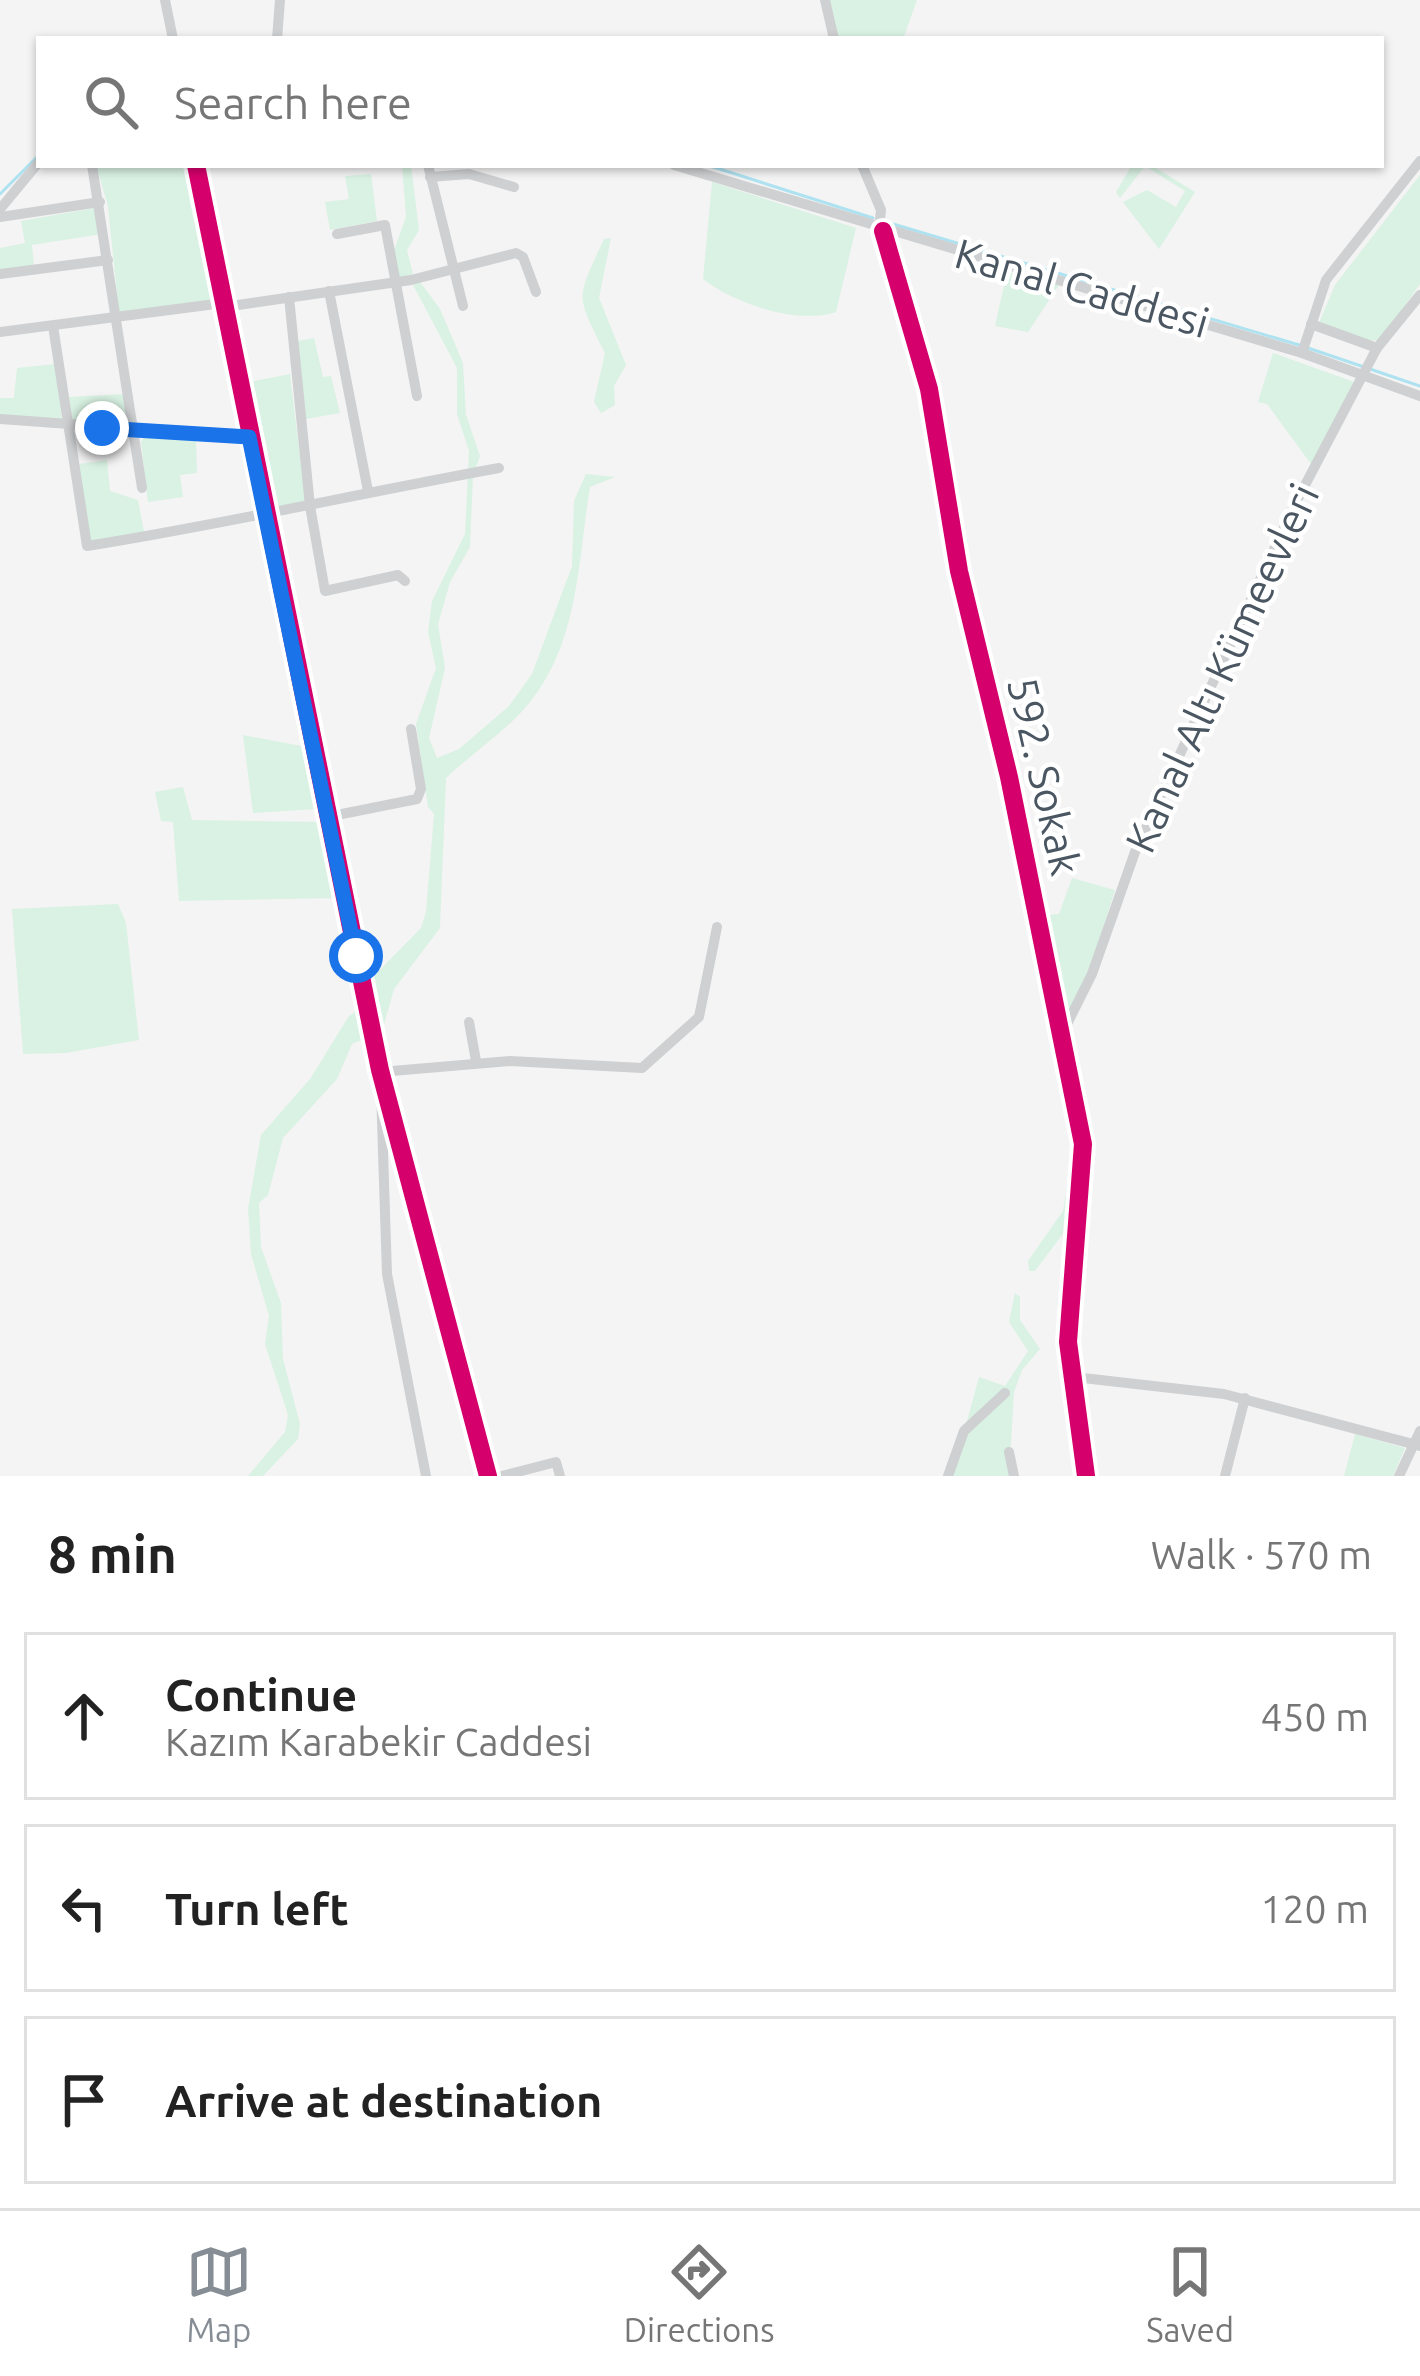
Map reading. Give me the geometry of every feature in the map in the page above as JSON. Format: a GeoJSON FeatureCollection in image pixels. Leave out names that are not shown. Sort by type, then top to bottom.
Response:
{"type":"FeatureCollection","features":[{"type":"Feature","properties":{"kind":"street"},"geometry":{"type":"LineString","coordinates":[[165,0],[171,36]]}},
{"type":"Feature","properties":{"kind":"street"},"geometry":{"type":"LineString","coordinates":[[277,36],[280,0]]}},
{"type":"Feature","properties":{"kind":"street"},"geometry":{"type":"LineString","coordinates":[[825,0],[833,36]]}},
{"type":"Feature","properties":{"kind":"street"},"geometry":{"type":"LineString","coordinates":[[1302,353],[1332,271],[1420,160]]}},
{"type":"Feature","properties":{"kind":"street"},"geometry":{"type":"LineString","coordinates":[[0,213],[36,166]]}},
{"type":"Feature","properties":{"kind":"street"},"geometry":{"type":"LineString","coordinates":[[93,168],[142,488]]}},
{"type":"Feature","properties":{"kind":"street"},"geometry":{"type":"LineString","coordinates":[[197,168],[380,1070],[488,1476]]}},
{"type":"Feature","properties":{"kind":"street","name":"Kanal Caddesi"},"geometry":{"type":"LineString","coordinates":[[684,168],[1302,353],[1420,396]]}},
{"type":"Feature","properties":{"kind":"street","name":"592. Sokak"},"geometry":{"type":"LineString","coordinates":[[863,168],[929,389],[959,571],[1084,1144],[1068,1342],[1086,1476]]}},
{"type":"Feature","properties":{"kind":"street"},"geometry":{"type":"LineString","coordinates":[[463,307],[429,171],[469,174],[514,187]]}},
{"type":"Feature","properties":{"kind":"street"},"geometry":{"type":"LineString","coordinates":[[0,213],[100,202]]}},
{"type":"Feature","properties":{"kind":"street"},"geometry":{"type":"LineString","coordinates":[[337,234],[385,225],[417,396]]}},
{"type":"Feature","properties":{"kind":"street"},"geometry":{"type":"LineString","coordinates":[[0,332],[329,291],[519,254],[536,292]]}},
{"type":"Feature","properties":{"kind":"street"},"geometry":{"type":"LineString","coordinates":[[0,274],[108,260]]}},
{"type":"Feature","properties":{"kind":"street"},"geometry":{"type":"LineString","coordinates":[[329,291],[368,491]]}},
{"type":"Feature","properties":{"kind":"street","name":"Kanal Altı Kümeevleri"},"geometry":{"type":"LineString","coordinates":[[1063,1032],[1092,974],[1135,852],[1293,508],[1377,348],[1420,295]]}},
{"type":"Feature","properties":{"kind":"street"},"geometry":{"type":"LineString","coordinates":[[289,297],[310,506],[325,591],[398,575],[405,581]]}},
{"type":"Feature","properties":{"kind":"street"},"geometry":{"type":"LineString","coordinates":[[53,326],[87,546],[265,518],[368,491],[499,468]]}},
{"type":"Feature","properties":{"kind":"street"},"geometry":{"type":"LineString","coordinates":[[1310,326],[1377,348]]}},
{"type":"Feature","properties":{"kind":"street"},"geometry":{"type":"LineString","coordinates":[[0,419],[249,437]]}},
{"type":"Feature","properties":{"kind":"street"},"geometry":{"type":"LineString","coordinates":[[327,817],[417,799],[421,790],[411,729]]}},
{"type":"Feature","properties":{"kind":"street"},"geometry":{"type":"LineString","coordinates":[[380,1070],[476,1061],[617,1070],[648,1065],[688,1031],[704,1008],[703,977],[717,927]]}},
{"type":"Feature","properties":{"kind":"street"},"geometry":{"type":"LineString","coordinates":[[470,1022],[476,1061]]}},
{"type":"Feature","properties":{"kind":"street"},"geometry":{"type":"LineString","coordinates":[[380,1070],[386,1274],[426,1476]]}},
{"type":"Feature","properties":{"kind":"street"},"geometry":{"type":"LineString","coordinates":[[1074,1377],[1245,1398],[1417,1445]]}},
{"type":"Feature","properties":{"kind":"street"},"geometry":{"type":"LineString","coordinates":[[948,1476],[964,1431],[1005,1393]]}},
{"type":"Feature","properties":{"kind":"street"},"geometry":{"type":"LineString","coordinates":[[1225,1476],[1245,1398]]}},
{"type":"Feature","properties":{"kind":"street"},"geometry":{"type":"LineString","coordinates":[[1399,1476],[1420,1431]]}},
{"type":"Feature","properties":{"kind":"street"},"geometry":{"type":"LineString","coordinates":[[1009,1453],[1014,1476]]}},
{"type":"Feature","properties":{"kind":"street"},"geometry":{"type":"LineString","coordinates":[[502,1476],[556,1462],[560,1476]]}},
{"type":"Feature","properties":{"kind":"green space"},"geometry":{"type":"Polygon","coordinates":[[[830,0],[917,0],[904,36],[838,36],[830,0]]]}},
{"type":"Feature","properties":{"kind":"green space"},"geometry":{"type":"Polygon","coordinates":[[[97,168],[190,168],[217,301],[119,314],[108,206],[97,168]]]}},
{"type":"Feature","properties":{"kind":"green space"},"geometry":{"type":"Polygon","coordinates":[[[402,168],[411,168],[419,230],[407,250],[413,274],[400,278],[393,253],[406,217],[402,168]]]}},
{"type":"Feature","properties":{"kind":"green space"},"geometry":{"type":"Polygon","coordinates":[[[1130,168],[1143,168],[1120,198],[1116,192],[1130,168]]]}},
{"type":"Feature","properties":{"kind":"green space"},"geometry":{"type":"Polygon","coordinates":[[[1148,168],[1195,192],[1159,249],[1123,202],[1147,190],[1176,207],[1185,191],[1148,168]]]}},
{"type":"Feature","properties":{"kind":"green space"},"geometry":{"type":"Polygon","coordinates":[[[371,174],[377,221],[330,230],[325,202],[349,199],[345,176],[371,174]]]}},
{"type":"Feature","properties":{"kind":"green space"},"geometry":{"type":"Polygon","coordinates":[[[1420,175],[1420,284],[1381,340],[1368,341],[1318,325],[1335,285],[1420,175]]]}},
{"type":"Feature","properties":{"kind":"green space"},"geometry":{"type":"Polygon","coordinates":[[[712,182],[856,228],[836,312],[785,314],[731,296],[703,279],[712,182]]]}},
{"type":"Feature","properties":{"kind":"green space"},"geometry":{"type":"Polygon","coordinates":[[[95,208],[102,234],[32,245],[34,267],[0,271],[0,248],[25,243],[21,221],[95,208]]]}},
{"type":"Feature","properties":{"kind":"green space"},"geometry":{"type":"Polygon","coordinates":[[[611,238],[599,298],[626,365],[614,386],[615,405],[601,413],[594,402],[605,353],[583,296],[604,239],[611,238]]]}},
{"type":"Feature","properties":{"kind":"green space"},"geometry":{"type":"Polygon","coordinates":[[[1007,272],[1059,285],[1028,332],[995,326],[1007,272]]]}},
{"type":"Feature","properties":{"kind":"green space"},"geometry":{"type":"Polygon","coordinates":[[[418,279],[440,309],[463,363],[466,415],[480,456],[473,476],[470,547],[450,582],[438,624],[445,668],[429,738],[437,758],[459,749],[509,706],[532,674],[572,566],[574,501],[586,474],[615,477],[590,487],[574,599],[546,678],[511,723],[446,778],[440,928],[394,989],[381,1035],[369,981],[421,928],[426,912],[434,814],[428,807],[416,724],[436,668],[428,632],[432,601],[465,534],[469,451],[457,414],[457,368],[412,283],[418,279]]]}},
{"type":"Feature","properties":{"kind":"green space"},"geometry":{"type":"Polygon","coordinates":[[[314,338],[323,377],[331,376],[340,413],[306,419],[298,341],[314,338]]]}},
{"type":"Feature","properties":{"kind":"green space"},"geometry":{"type":"Polygon","coordinates":[[[1273,353],[1357,383],[1311,464],[1267,404],[1258,402],[1273,353]]]}},
{"type":"Feature","properties":{"kind":"green space"},"geometry":{"type":"Polygon","coordinates":[[[55,364],[62,421],[0,415],[0,398],[14,398],[17,368],[55,364]]]}},
{"type":"Feature","properties":{"kind":"green space"},"geometry":{"type":"Polygon","coordinates":[[[290,374],[306,506],[270,512],[249,382],[290,374]]]}},
{"type":"Feature","properties":{"kind":"green space"},"geometry":{"type":"Polygon","coordinates":[[[126,394],[129,425],[72,422],[69,397],[126,394]]]}},
{"type":"Feature","properties":{"kind":"green space"},"geometry":{"type":"Polygon","coordinates":[[[146,435],[196,441],[197,473],[180,475],[183,497],[148,502],[141,442],[146,435]]]}},
{"type":"Feature","properties":{"kind":"green space"},"geometry":{"type":"Polygon","coordinates":[[[107,460],[110,491],[138,500],[144,532],[90,542],[79,464],[107,460]]]}},
{"type":"Feature","properties":{"kind":"green space"},"geometry":{"type":"Polygon","coordinates":[[[243,735],[307,747],[318,809],[253,813],[243,735]]]}},
{"type":"Feature","properties":{"kind":"green space"},"geometry":{"type":"Polygon","coordinates":[[[183,787],[192,820],[323,822],[338,898],[179,901],[173,822],[161,821],[155,792],[183,787]]]}},
{"type":"Feature","properties":{"kind":"green space"},"geometry":{"type":"Polygon","coordinates":[[[1072,878],[1115,890],[1085,985],[1065,1019],[1046,915],[1059,914],[1072,878]]]}},
{"type":"Feature","properties":{"kind":"green space"},"geometry":{"type":"Polygon","coordinates":[[[118,904],[126,923],[139,1040],[66,1053],[23,1054],[12,909],[118,904]]]}},
{"type":"Feature","properties":{"kind":"green space"},"geometry":{"type":"Polygon","coordinates":[[[360,1009],[366,1038],[352,1044],[337,1079],[283,1138],[268,1195],[259,1203],[261,1247],[281,1303],[283,1359],[300,1424],[298,1439],[263,1476],[248,1476],[285,1432],[288,1415],[265,1344],[269,1316],[251,1254],[248,1209],[261,1135],[310,1079],[349,1016],[360,1009]]]}},
{"type":"Feature","properties":{"kind":"green space"},"geometry":{"type":"Polygon","coordinates":[[[1074,1146],[1076,1193],[1068,1227],[1035,1271],[1029,1271],[1028,1261],[1063,1211],[1074,1146]]]}},
{"type":"Feature","properties":{"kind":"green space"},"geometry":{"type":"Polygon","coordinates":[[[1015,1293],[1020,1297],[1020,1320],[1040,1349],[1022,1370],[1014,1392],[1009,1476],[952,1476],[979,1377],[1005,1386],[1028,1351],[1009,1322],[1015,1293]]]}},
{"type":"Feature","properties":{"kind":"green space"},"geometry":{"type":"Polygon","coordinates":[[[1355,1434],[1405,1448],[1393,1476],[1344,1476],[1355,1434]]]}},
{"type":"Feature","properties":{"kind":"waterway"},"geometry":{"type":"LineString","coordinates":[[0,194],[36,158]]}},
{"type":"Feature","properties":{"kind":"waterway"},"geometry":{"type":"LineString","coordinates":[[716,168],[873,218]]}},
{"type":"Feature","properties":{"kind":"waterway"},"geometry":{"type":"LineString","coordinates":[[883,221],[1299,345]]}},
{"type":"Feature","properties":{"kind":"waterway"},"geometry":{"type":"LineString","coordinates":[[1308,348],[1361,366]]}},
{"type":"Feature","properties":{"kind":"waterway"},"geometry":{"type":"LineString","coordinates":[[1370,369],[1420,386]]}},
{"type":"Feature","properties":{"kind":"cycle path"},"geometry":{"type":"LineString","coordinates":[[197,168],[380,1070],[488,1476]]}},
{"type":"Feature","properties":{"kind":"cycle path"},"geometry":{"type":"LineString","coordinates":[[883,231],[929,389],[959,571],[1009,777],[1083,1144],[1068,1342],[1086,1476]]}},
{"type":"Feature","properties":{"kind":"route"},"geometry":{"type":"LineString","coordinates":[[102,428],[249,437],[356,956]]}}]}
